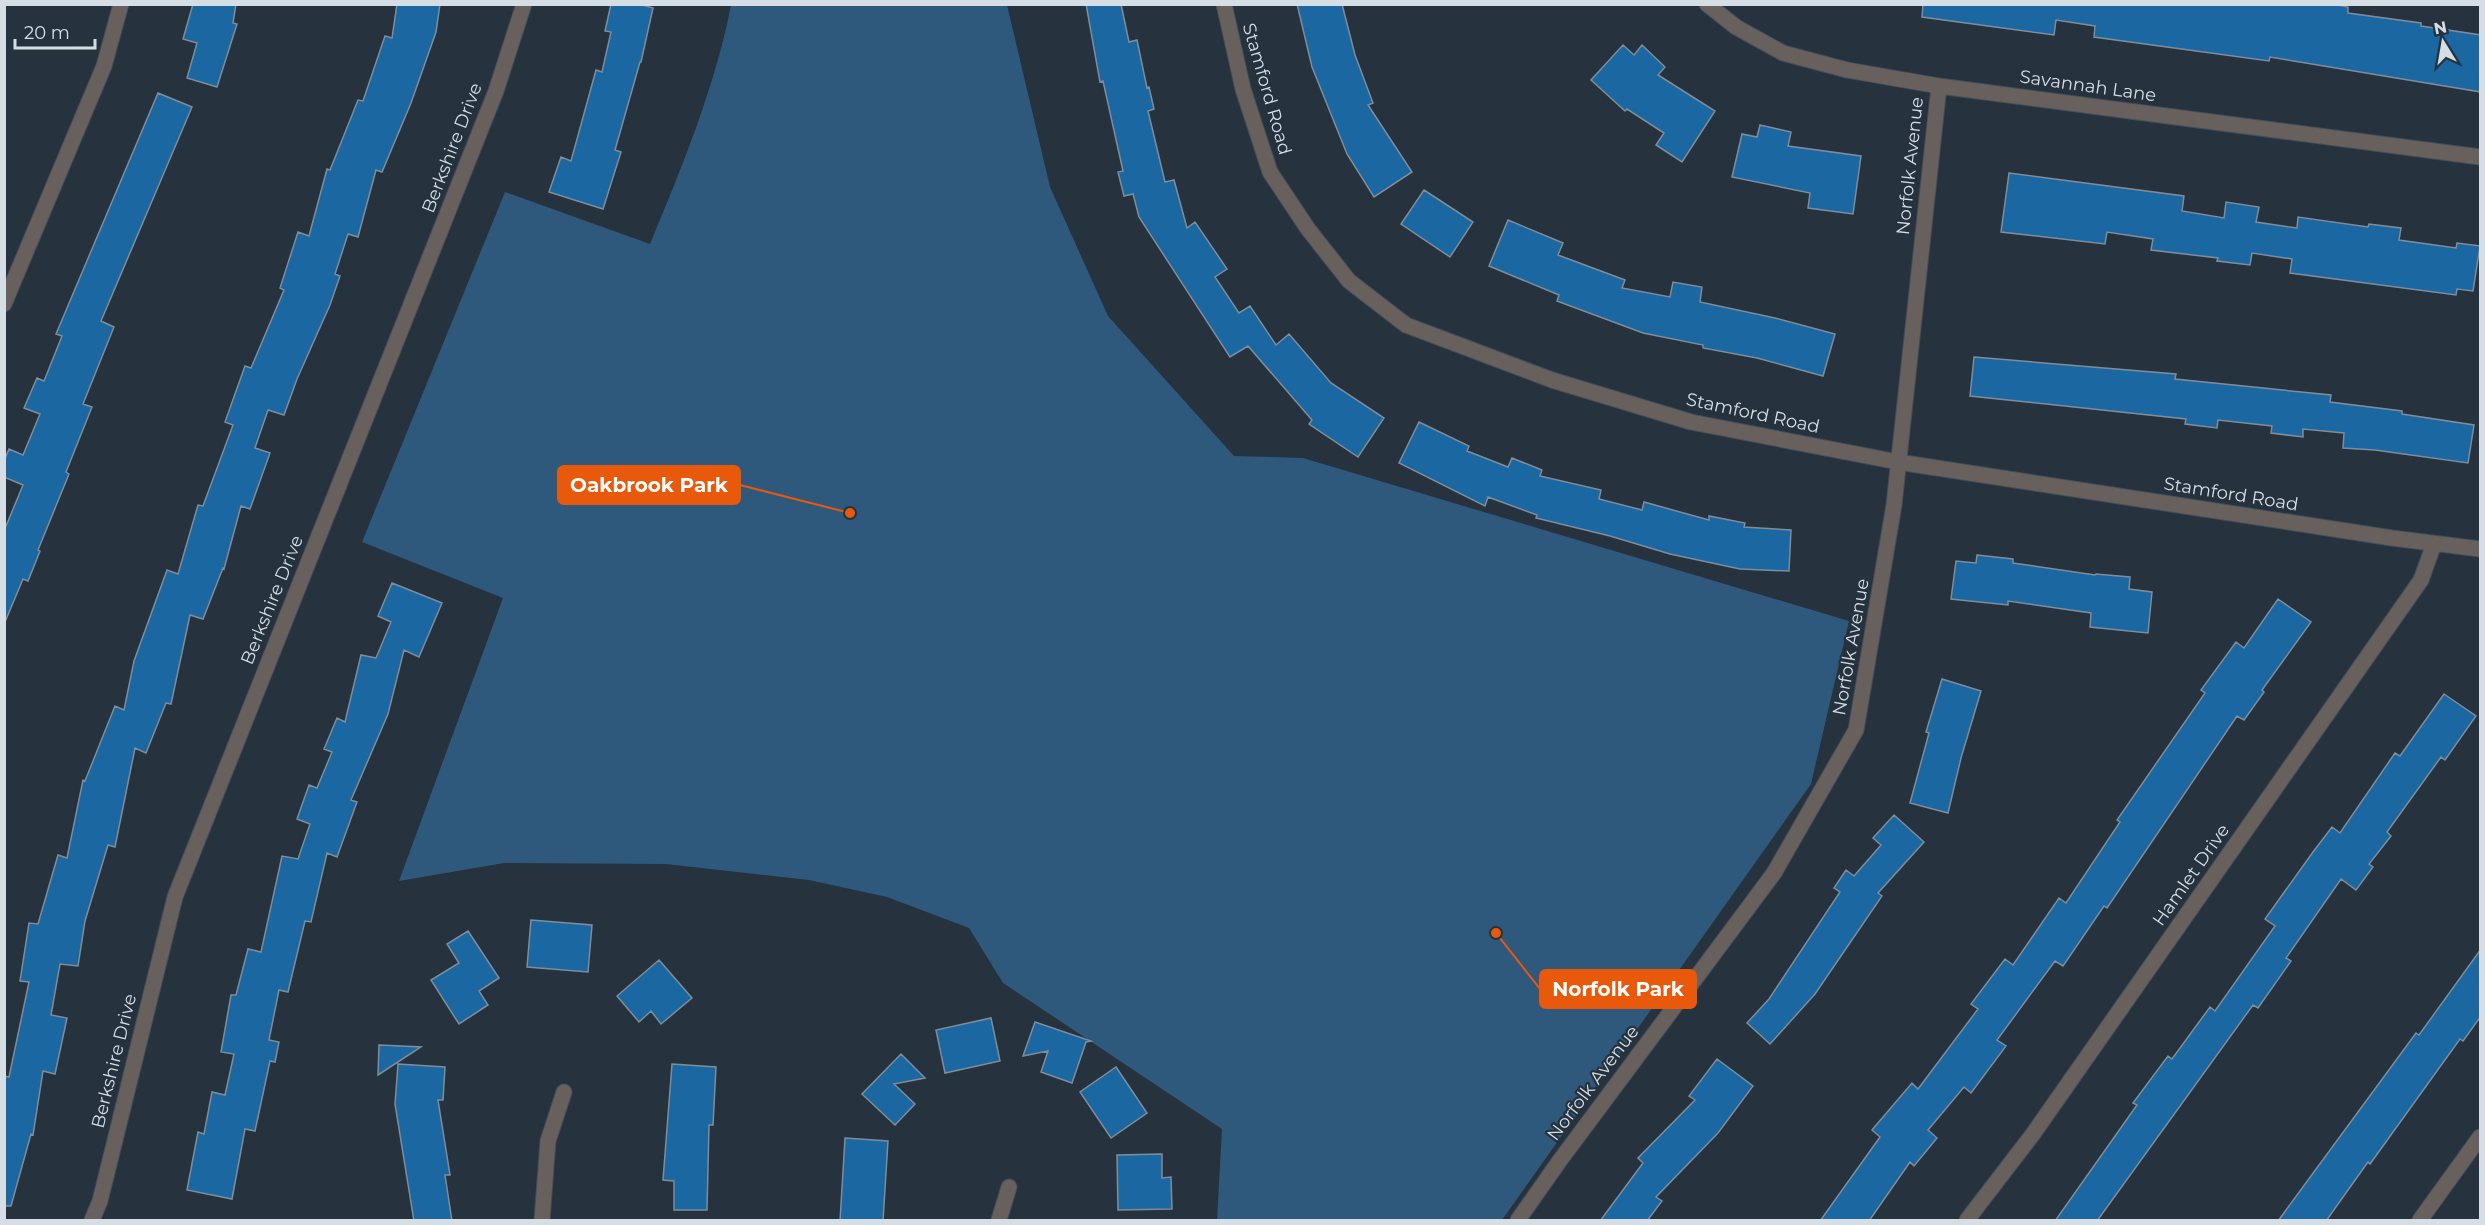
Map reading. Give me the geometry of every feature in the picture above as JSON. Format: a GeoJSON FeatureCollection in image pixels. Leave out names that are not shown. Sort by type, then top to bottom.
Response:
{"type":"FeatureCollection","features":[{"type":"Feature","properties":{"kind":"street"},"geometry":{"type":"LineString","coordinates":[[4,304],[104,66],[121,4]]}},
{"type":"Feature","properties":{"kind":"street","name":"Berkshire Drive"},"geometry":{"type":"LineString","coordinates":[[92,1221],[100,1201],[175,897],[496,90],[524,4]]}},
{"type":"Feature","properties":{"kind":"street","name":"Stamford Road"},"geometry":{"type":"LineString","coordinates":[[1224,4],[1243,89],[1270,172],[1308,229],[1349,281],[1406,325],[1552,380],[1691,422],[1898,462],[2434,544],[2481,549]]}},
{"type":"Feature","properties":{"kind":"street","name":"Savannah Lane"},"geometry":{"type":"LineString","coordinates":[[1707,4],[1736,27],[1783,53],[1848,70],[1939,86],[2481,157]]}},
{"type":"Feature","properties":{"kind":"street","name":"Norfolk Avenue"},"geometry":{"type":"LineString","coordinates":[[1518,1221],[1558,1163],[1774,873],[1856,730],[1894,505],[1939,86]]}},
{"type":"Feature","properties":{"kind":"street","name":"Hamlet Drive"},"geometry":{"type":"LineString","coordinates":[[1966,1221],[2033,1134],[2421,580],[2434,544]]}},
{"type":"Feature","properties":{"kind":"street"},"geometry":{"type":"LineString","coordinates":[[542,1221],[548,1141],[564,1092]]}},
{"type":"Feature","properties":{"kind":"street"},"geometry":{"type":"LineString","coordinates":[[2420,1221],[2481,1137]]}},
{"type":"Feature","properties":{"kind":"street"},"geometry":{"type":"LineString","coordinates":[[999,1221],[1009,1187]]}},
{"type":"Feature","properties":{"kind":"shaded area"},"geometry":{"type":"Polygon","coordinates":[[[731,5],[1007,5],[1050,187],[1108,316],[1234,456],[1303,458],[1849,621],[1811,784],[1502,1220],[1217,1220],[1222,1129],[1003,983],[969,928],[887,897],[809,880],[666,864],[504,863],[399,881],[503,598],[362,542],[505,192],[650,244],[707,96],[731,5]]]}},
{"type":"Feature","properties":{"kind":"building"},"geometry":{"type":"Polygon","coordinates":[[[193,4],[236,4],[233,23],[237,24],[217,87],[187,78],[197,43],[183,39],[193,4]]]}},
{"type":"Feature","properties":{"kind":"building"},"geometry":{"type":"Polygon","coordinates":[[[397,4],[440,4],[436,32],[411,103],[382,172],[376,170],[358,237],[348,234],[335,274],[340,276],[330,305],[297,379],[284,415],[268,410],[255,448],[270,453],[250,509],[241,506],[224,569],[203,619],[190,615],[171,704],[166,703],[146,753],[135,748],[115,847],[108,845],[85,921],[78,966],[60,964],[51,1015],[67,1018],[55,1074],[43,1071],[33,1135],[31,1134],[11,1206],[4,1206],[4,1076],[9,1077],[29,982],[20,981],[29,923],[38,924],[58,855],[67,858],[83,780],[85,781],[115,706],[124,710],[134,661],[167,570],[178,574],[198,505],[203,506],[233,425],[225,422],[245,366],[251,368],[284,290],[280,288],[298,232],[309,236],[327,169],[330,170],[358,100],[363,101],[385,36],[392,38],[397,4]]]}},
{"type":"Feature","properties":{"kind":"building"},"geometry":{"type":"Polygon","coordinates":[[[611,4],[639,4],[653,8],[641,62],[615,150],[621,152],[603,209],[549,192],[561,157],[571,161],[596,70],[602,72],[611,32],[605,31],[611,4]]]}},
{"type":"Feature","properties":{"kind":"building"},"geometry":{"type":"Polygon","coordinates":[[[1086,4],[1121,4],[1129,42],[1137,40],[1147,88],[1149,87],[1154,109],[1148,111],[1165,182],[1174,180],[1187,228],[1195,222],[1227,269],[1215,277],[1239,313],[1250,306],[1276,345],[1289,334],[1331,383],[1384,418],[1358,457],[1309,424],[1312,420],[1248,346],[1230,357],[1139,217],[1133,194],[1124,196],[1118,172],[1123,171],[1103,81],[1100,82],[1086,4]]]}},
{"type":"Feature","properties":{"kind":"building"},"geometry":{"type":"Polygon","coordinates":[[[1297,4],[1342,4],[1355,55],[1373,103],[1368,105],[1412,172],[1374,197],[1347,154],[1312,67],[1297,4]]]}},
{"type":"Feature","properties":{"kind":"building"},"geometry":{"type":"Polygon","coordinates":[[[1923,4],[2332,4],[2348,7],[2348,13],[2421,23],[2421,26],[2481,35],[2481,92],[2270,57],[2269,61],[2094,37],[2095,26],[2056,20],[2054,35],[1922,17],[1923,4]]]}},
{"type":"Feature","properties":{"kind":"building"},"geometry":{"type":"Polygon","coordinates":[[[1623,45],[1634,55],[1642,45],[1665,67],[1658,75],[1715,111],[1682,162],[1656,145],[1664,133],[1627,109],[1625,111],[1591,80],[1623,45]]]}},
{"type":"Feature","properties":{"kind":"building"},"geometry":{"type":"Polygon","coordinates":[[[158,93],[192,107],[101,321],[114,327],[83,404],[92,407],[66,472],[69,474],[28,581],[23,579],[5,622],[4,531],[23,485],[4,477],[4,461],[9,449],[23,455],[40,414],[24,408],[37,378],[44,381],[62,336],[56,334],[158,93]]]}},
{"type":"Feature","properties":{"kind":"building"},"geometry":{"type":"Polygon","coordinates":[[[1760,125],[1791,132],[1788,146],[1861,156],[1853,214],[1808,208],[1810,193],[1732,177],[1742,134],[1757,137],[1760,125]]]}},
{"type":"Feature","properties":{"kind":"building"},"geometry":{"type":"Polygon","coordinates":[[[2009,173],[2184,196],[2182,211],[2224,218],[2226,202],[2259,207],[2256,222],[2297,228],[2298,217],[2368,227],[2369,224],[2401,228],[2399,240],[2456,248],[2457,243],[2480,246],[2473,291],[2457,289],[2456,295],[2290,273],[2292,259],[2252,253],[2250,265],[2217,261],[2218,258],[2151,250],[2153,239],[2107,232],[2105,244],[2001,232],[2009,173]]]}},
{"type":"Feature","properties":{"kind":"building"},"geometry":{"type":"Polygon","coordinates":[[[1424,190],[1473,222],[1450,257],[1401,224],[1424,190]]]}},
{"type":"Feature","properties":{"kind":"building"},"geometry":{"type":"Polygon","coordinates":[[[1508,220],[1563,243],[1558,255],[1625,280],[1622,288],[1670,297],[1673,282],[1702,287],[1700,302],[1835,334],[1823,376],[1757,358],[1703,348],[1703,345],[1643,333],[1557,301],[1559,295],[1489,266],[1508,220]]]}},
{"type":"Feature","properties":{"kind":"building"},"geometry":{"type":"Polygon","coordinates":[[[1974,357],[2176,374],[2175,379],[2331,395],[2330,402],[2402,411],[2402,414],[2474,425],[2468,463],[2375,450],[2343,448],[2344,433],[2303,429],[2303,437],[2271,433],[2272,426],[2218,420],[2217,428],[2185,424],[2186,419],[1970,396],[1974,357]]]}},
{"type":"Feature","properties":{"kind":"building"},"geometry":{"type":"Polygon","coordinates":[[[1419,422],[1469,446],[1467,451],[1508,467],[1512,458],[1542,470],[1540,476],[1601,490],[1599,499],[1642,510],[1644,502],[1709,520],[1709,516],[1745,523],[1744,527],[1791,530],[1789,571],[1740,569],[1670,554],[1610,536],[1536,518],[1537,515],[1488,497],[1485,506],[1399,463],[1419,422]]]}},
{"type":"Feature","properties":{"kind":"building"},"geometry":{"type":"Polygon","coordinates":[[[1977,555],[2013,559],[2013,563],[2095,575],[2130,577],[2129,589],[2152,592],[2148,633],[2090,627],[2091,613],[2008,601],[2008,605],[1951,599],[1956,561],[1976,563],[1977,555]]]}},
{"type":"Feature","properties":{"kind":"building"},"geometry":{"type":"Polygon","coordinates":[[[392,583],[442,603],[419,657],[404,650],[388,714],[351,800],[357,802],[337,857],[327,853],[311,922],[305,921],[288,992],[279,990],[269,1040],[279,1042],[275,1062],[270,1061],[255,1131],[245,1129],[232,1199],[187,1190],[198,1132],[204,1134],[212,1092],[225,1095],[234,1054],[221,1052],[231,995],[236,995],[248,949],[261,952],[282,856],[298,859],[310,824],[297,819],[309,785],[317,788],[332,752],[324,749],[337,718],[345,722],[361,655],[376,658],[391,622],[378,616],[392,583]]]}},
{"type":"Feature","properties":{"kind":"building"},"geometry":{"type":"Polygon","coordinates":[[[2278,599],[2311,622],[2262,690],[2264,692],[2244,720],[2237,716],[2107,908],[2104,906],[2063,966],[2055,961],[1997,1040],[2006,1046],[1971,1093],[1964,1087],[1928,1130],[1937,1138],[1914,1166],[1910,1162],[1869,1221],[1820,1221],[1880,1137],[1872,1130],[1912,1083],[1918,1089],[1978,1009],[1971,1004],[2005,959],[2013,965],[2059,898],[2066,903],[2120,822],[2117,820],[2205,693],[2201,690],[2236,642],[2244,648],[2278,599]]]}},
{"type":"Feature","properties":{"kind":"building"},"geometry":{"type":"Polygon","coordinates":[[[1942,679],[1981,691],[1961,758],[1948,813],[1910,803],[1929,733],[1926,732],[1942,679]]]}},
{"type":"Feature","properties":{"kind":"building"},"geometry":{"type":"Polygon","coordinates":[[[2444,694],[2476,716],[2445,760],[2441,757],[2387,832],[2391,836],[2369,864],[2373,867],[2356,890],[2341,879],[2286,958],[2291,961],[2258,1008],[2253,1005],[2097,1221],[2055,1221],[2137,1105],[2133,1103],[2168,1056],[2172,1059],[2210,1007],[2215,1011],[2275,926],[2265,919],[2313,852],[2332,827],[2340,833],[2395,753],[2400,756],[2444,694]]]}},
{"type":"Feature","properties":{"kind":"building"},"geometry":{"type":"Polygon","coordinates":[[[1894,815],[1924,842],[1878,893],[1882,896],[1815,994],[1770,1044],[1747,1023],[1769,999],[1840,892],[1834,888],[1846,870],[1854,876],[1881,845],[1873,838],[1894,815]]]}},
{"type":"Feature","properties":{"kind":"building"},"geometry":{"type":"Polygon","coordinates":[[[531,920],[592,925],[588,972],[527,967],[531,920]]]}},
{"type":"Feature","properties":{"kind":"building"},"geometry":{"type":"Polygon","coordinates":[[[468,931],[499,978],[479,991],[488,1005],[459,1024],[431,980],[459,963],[447,944],[468,931]]]}},
{"type":"Feature","properties":{"kind":"building"},"geometry":{"type":"Polygon","coordinates":[[[2481,949],[2481,1016],[2463,1041],[2460,1039],[2326,1221],[2278,1221],[2416,1033],[2419,1035],[2481,949]]]}},
{"type":"Feature","properties":{"kind":"building"},"geometry":{"type":"Polygon","coordinates":[[[659,960],[692,998],[661,1024],[651,1011],[639,1022],[617,996],[659,960]]]}},
{"type":"Feature","properties":{"kind":"building"},"geometry":{"type":"Polygon","coordinates":[[[991,1018],[1000,1061],[945,1073],[936,1030],[991,1018]]]}},
{"type":"Feature","properties":{"kind":"building"},"geometry":{"type":"Polygon","coordinates":[[[1035,1022],[1091,1041],[1086,1042],[1072,1083],[1041,1072],[1048,1051],[1023,1056],[1035,1022]]]}},
{"type":"Feature","properties":{"kind":"building"},"geometry":{"type":"Polygon","coordinates":[[[379,1045],[421,1047],[378,1075],[379,1045]]]}},
{"type":"Feature","properties":{"kind":"building"},"geometry":{"type":"Polygon","coordinates":[[[901,1054],[925,1078],[894,1084],[915,1104],[895,1125],[862,1094],[901,1054]]]}},
{"type":"Feature","properties":{"kind":"building"},"geometry":{"type":"Polygon","coordinates":[[[1717,1059],[1753,1086],[1718,1133],[1656,1197],[1662,1201],[1647,1221],[1600,1221],[1643,1163],[1638,1158],[1695,1100],[1689,1096],[1717,1059]]]}},
{"type":"Feature","properties":{"kind":"building"},"geometry":{"type":"Polygon","coordinates":[[[398,1064],[445,1067],[443,1100],[438,1100],[450,1175],[445,1175],[452,1221],[414,1221],[395,1104],[398,1064]]]}},
{"type":"Feature","properties":{"kind":"building"},"geometry":{"type":"Polygon","coordinates":[[[672,1064],[716,1067],[713,1125],[709,1125],[707,1210],[674,1210],[674,1181],[663,1180],[672,1064]]]}},
{"type":"Feature","properties":{"kind":"building"},"geometry":{"type":"Polygon","coordinates":[[[1116,1067],[1147,1113],[1111,1138],[1080,1092],[1116,1067]]]}},
{"type":"Feature","properties":{"kind":"building"},"geometry":{"type":"Polygon","coordinates":[[[845,1138],[888,1141],[883,1221],[840,1221],[845,1138]]]}},
{"type":"Feature","properties":{"kind":"building"},"geometry":{"type":"Polygon","coordinates":[[[1162,1154],[1162,1178],[1171,1177],[1172,1209],[1118,1210],[1117,1155],[1162,1154]]]}},
{"type":"Feature","properties":{"kind":"place","name":"Oakbrook Park"},"geometry":{"type":"Point","coordinates":[850,513]}},
{"type":"Feature","properties":{"kind":"place","name":"Norfolk Park"},"geometry":{"type":"Point","coordinates":[1496,933]}}]}
